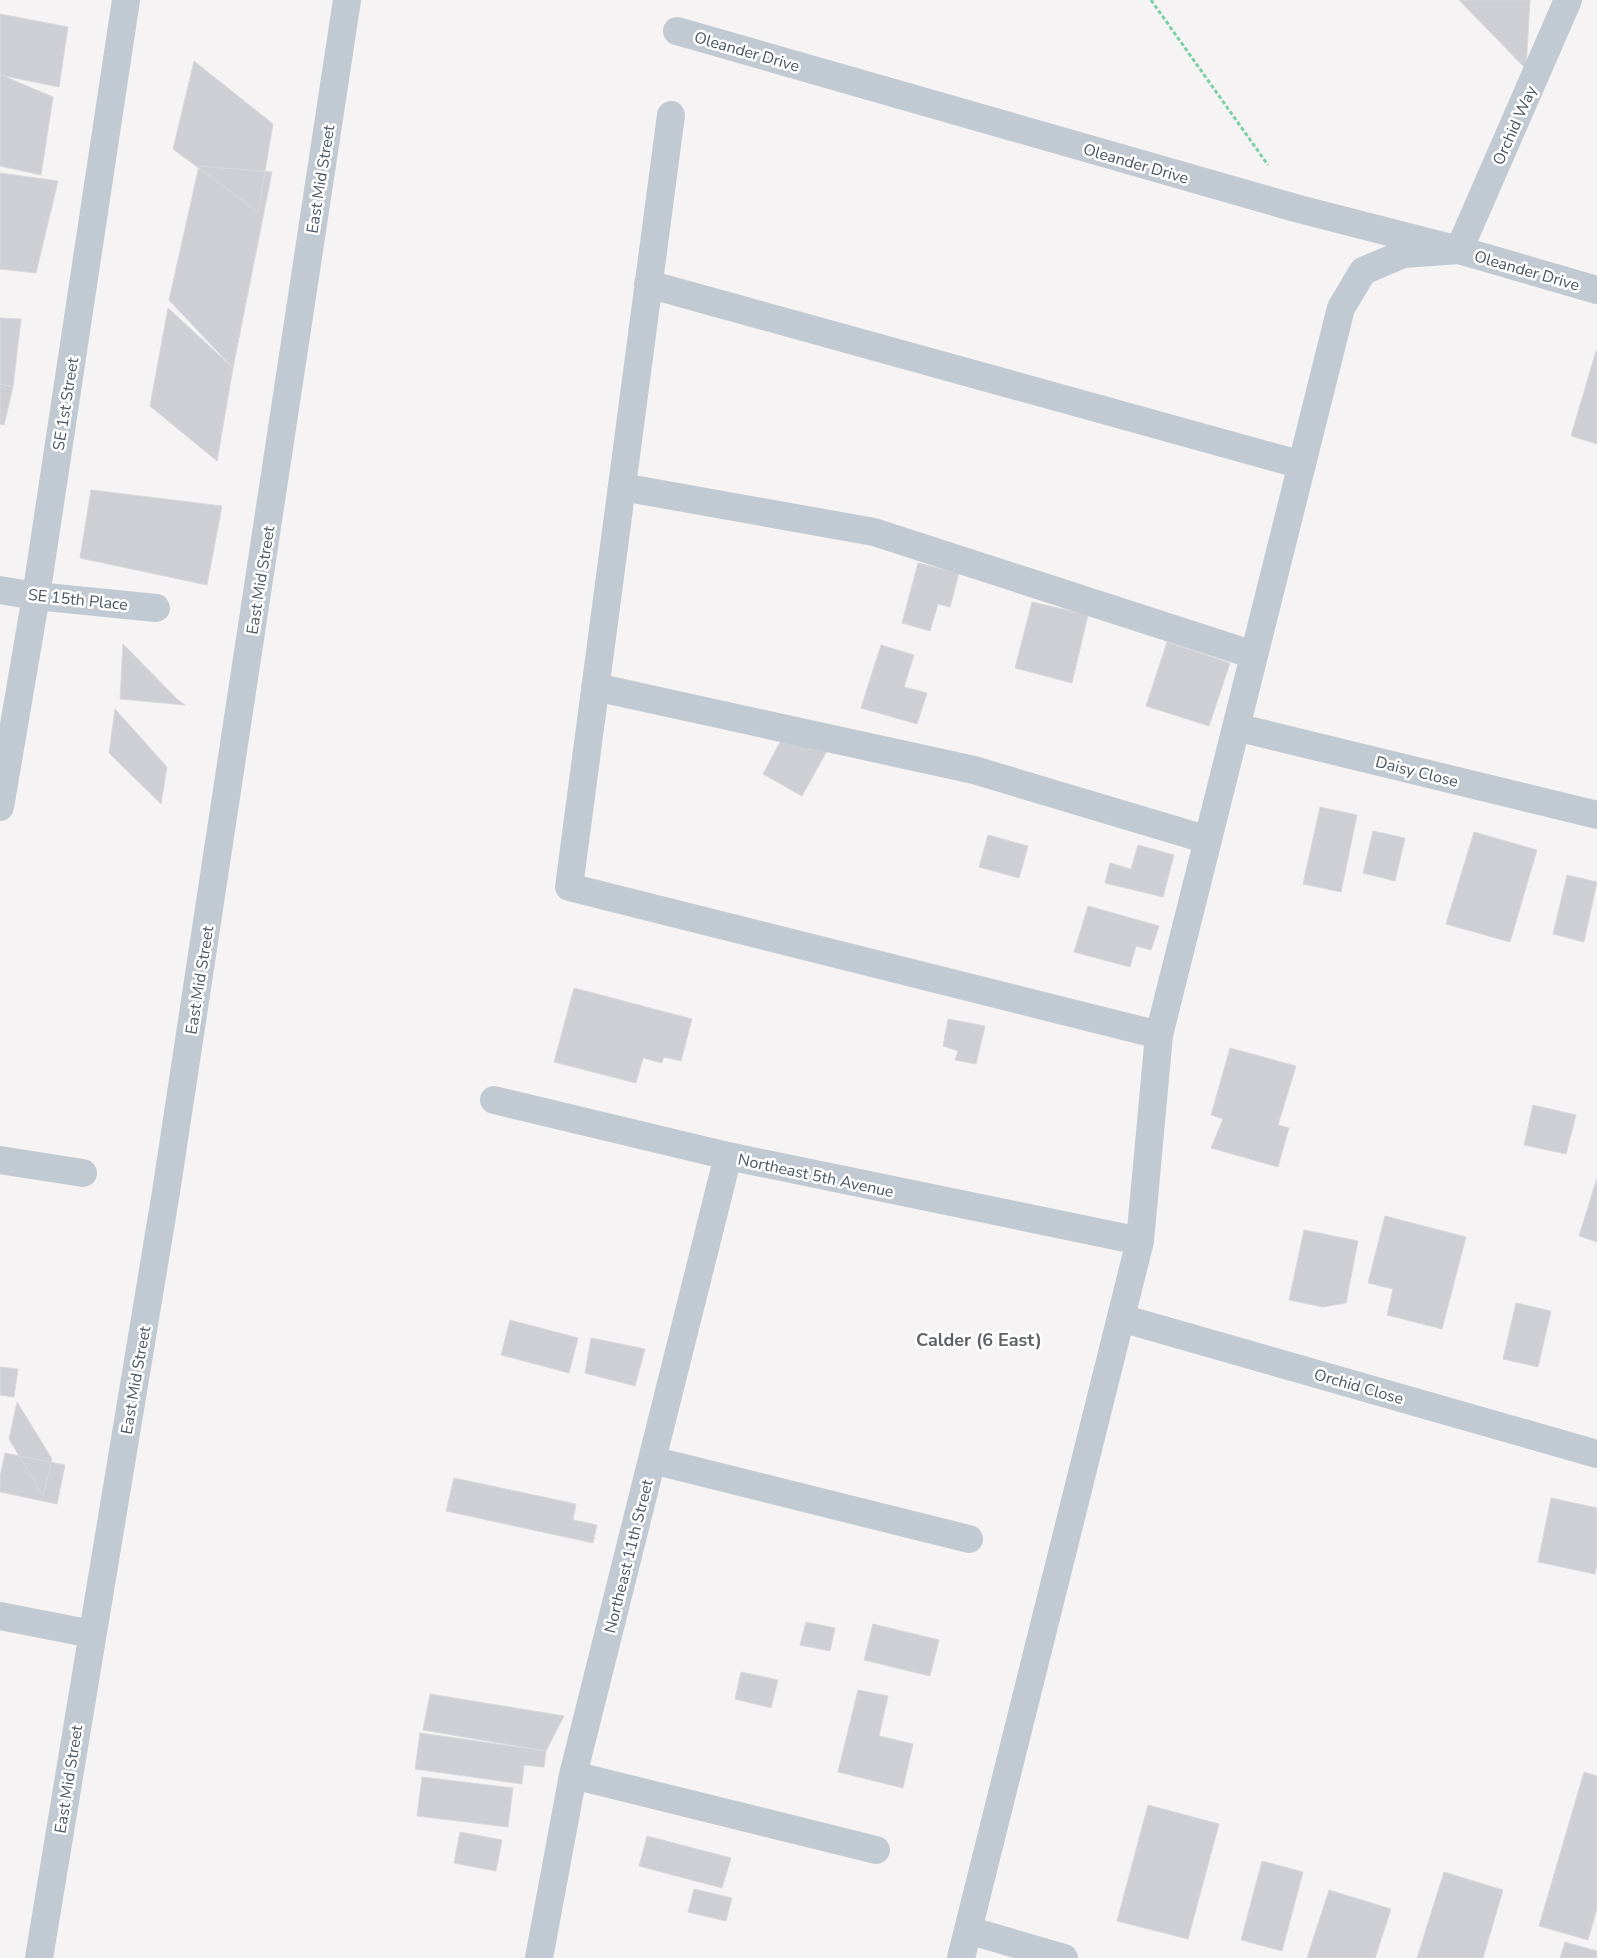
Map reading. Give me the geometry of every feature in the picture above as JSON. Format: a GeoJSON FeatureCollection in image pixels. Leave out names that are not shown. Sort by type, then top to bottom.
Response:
{"type":"FeatureCollection","features":[{"type":"Feature","properties":{"kind":"street","name":"SE 1st Street"},"geometry":{"type":"LineString","coordinates":[[0,808],[36,596],[126,0]]}},
{"type":"Feature","properties":{"kind":"street","name":"East Mid Street"},"geometry":{"type":"LineString","coordinates":[[39,1958],[166,1192],[347,0]]}},
{"type":"Feature","properties":{"kind":"street","name":"Orchid Way"},"geometry":{"type":"LineString","coordinates":[[1459,250],[1568,0]]}},
{"type":"Feature","properties":{"kind":"street","name":"Oleander Drive"},"geometry":{"type":"LineString","coordinates":[[676,31],[1299,209],[1459,250],[1597,290]]}},
{"type":"Feature","properties":{"kind":"street"},"geometry":{"type":"LineString","coordinates":[[671,115],[569,887],[1159,1035]]}},
{"type":"Feature","properties":{"kind":"street"},"geometry":{"type":"LineString","coordinates":[[961,1958],[1140,1241],[1159,1035],[1341,308],[1363,271],[1403,254],[1459,250]]}},
{"type":"Feature","properties":{"kind":"street"},"geometry":{"type":"LineString","coordinates":[[648,284],[1302,465]]}},
{"type":"Feature","properties":{"kind":"street"},"geometry":{"type":"LineString","coordinates":[[622,487],[874,532],[1254,654]]}},
{"type":"Feature","properties":{"kind":"street","name":"SE 15th Place"},"geometry":{"type":"LineString","coordinates":[[0,590],[36,596],[156,608]]}},
{"type":"Feature","properties":{"kind":"street"},"geometry":{"type":"LineString","coordinates":[[595,687],[974,770],[1208,840]]}},
{"type":"Feature","properties":{"kind":"street","name":"Daisy Close"},"geometry":{"type":"LineString","coordinates":[[1236,727],[1597,815]]}},
{"type":"Feature","properties":{"kind":"street","name":"Northeast 5th Avenue"},"geometry":{"type":"LineString","coordinates":[[494,1100],[728,1156],[1140,1241]]}},
{"type":"Feature","properties":{"kind":"street","name":"Northeast 11th Street"},"geometry":{"type":"LineString","coordinates":[[539,1958],[574,1775],[728,1156]]}},
{"type":"Feature","properties":{"kind":"street"},"geometry":{"type":"LineString","coordinates":[[0,1160],[83,1173]]}},
{"type":"Feature","properties":{"kind":"street","name":"Orchid Close"},"geometry":{"type":"LineString","coordinates":[[1121,1318],[1597,1454]]}},
{"type":"Feature","properties":{"kind":"street"},"geometry":{"type":"LineString","coordinates":[[652,1460],[969,1539]]}},
{"type":"Feature","properties":{"kind":"street"},"geometry":{"type":"LineString","coordinates":[[0,1616],[92,1634]]}},
{"type":"Feature","properties":{"kind":"street"},"geometry":{"type":"LineString","coordinates":[[574,1775],[876,1850]]}},
{"type":"Feature","properties":{"kind":"street"},"geometry":{"type":"LineString","coordinates":[[968,1930],[1064,1958]]}},
{"type":"Feature","properties":{"kind":"path"},"geometry":{"type":"LineString","coordinates":[[1151,0],[1271,169]]}},
{"type":"Feature","properties":{"kind":"building"},"geometry":{"type":"Polygon","coordinates":[[[1459,0],[1530,0],[1526,69],[1459,0]]]}},
{"type":"Feature","properties":{"kind":"building"},"geometry":{"type":"Polygon","coordinates":[[[0,14],[68,27],[59,87],[0,75],[0,14]]]}},
{"type":"Feature","properties":{"kind":"building"},"geometry":{"type":"Polygon","coordinates":[[[194,61],[273,124],[258,212],[173,149],[194,61]]]}},
{"type":"Feature","properties":{"kind":"building"},"geometry":{"type":"Polygon","coordinates":[[[1,75],[53,97],[41,175],[0,166],[1,75]]]}},
{"type":"Feature","properties":{"kind":"building"},"geometry":{"type":"Polygon","coordinates":[[[199,166],[272,172],[233,368],[169,300],[199,166]]]}},
{"type":"Feature","properties":{"kind":"building"},"geometry":{"type":"Polygon","coordinates":[[[0,173],[58,181],[36,273],[0,269],[0,173]]]}},
{"type":"Feature","properties":{"kind":"building"},"geometry":{"type":"Polygon","coordinates":[[[168,308],[233,368],[217,461],[150,406],[168,308]]]}},
{"type":"Feature","properties":{"kind":"building"},"geometry":{"type":"Polygon","coordinates":[[[0,318],[21,319],[13,387],[0,384],[0,318]]]}},
{"type":"Feature","properties":{"kind":"building"},"geometry":{"type":"Polygon","coordinates":[[[1597,351],[1597,444],[1571,436],[1597,351]]]}},
{"type":"Feature","properties":{"kind":"building"},"geometry":{"type":"Polygon","coordinates":[[[0,384],[13,387],[4,425],[0,424],[0,384]]]}},
{"type":"Feature","properties":{"kind":"building"},"geometry":{"type":"Polygon","coordinates":[[[91,490],[222,506],[207,585],[80,558],[91,490]]]}},
{"type":"Feature","properties":{"kind":"building"},"geometry":{"type":"Polygon","coordinates":[[[918,563],[959,573],[950,607],[938,604],[930,631],[902,623],[918,563]]]}},
{"type":"Feature","properties":{"kind":"building"},"geometry":{"type":"Polygon","coordinates":[[[1032,602],[1088,615],[1072,683],[1015,668],[1032,602]]]}},
{"type":"Feature","properties":{"kind":"building"},"geometry":{"type":"Polygon","coordinates":[[[1167,642],[1230,663],[1209,726],[1146,706],[1167,642]]]}},
{"type":"Feature","properties":{"kind":"building"},"geometry":{"type":"Polygon","coordinates":[[[123,644],[178,700],[185,705],[120,699],[123,644]]]}},
{"type":"Feature","properties":{"kind":"building"},"geometry":{"type":"Polygon","coordinates":[[[881,645],[914,655],[904,687],[927,693],[917,724],[861,708],[881,645]]]}},
{"type":"Feature","properties":{"kind":"building"},"geometry":{"type":"Polygon","coordinates":[[[115,709],[167,767],[161,804],[109,753],[115,709]]]}},
{"type":"Feature","properties":{"kind":"building"},"geometry":{"type":"Polygon","coordinates":[[[787,729],[827,751],[802,796],[763,774],[787,729]]]}},
{"type":"Feature","properties":{"kind":"building"},"geometry":{"type":"Polygon","coordinates":[[[1320,807],[1357,815],[1341,892],[1303,884],[1320,807]]]}},
{"type":"Feature","properties":{"kind":"building"},"geometry":{"type":"Polygon","coordinates":[[[1373,831],[1405,838],[1395,881],[1363,873],[1373,831]]]}},
{"type":"Feature","properties":{"kind":"building"},"geometry":{"type":"Polygon","coordinates":[[[1474,832],[1537,850],[1510,942],[1446,924],[1474,832]]]}},
{"type":"Feature","properties":{"kind":"building"},"geometry":{"type":"Polygon","coordinates":[[[988,835],[1028,846],[1019,878],[979,867],[988,835]]]}},
{"type":"Feature","properties":{"kind":"building"},"geometry":{"type":"Polygon","coordinates":[[[1138,845],[1174,855],[1163,897],[1105,883],[1110,863],[1131,869],[1138,845]]]}},
{"type":"Feature","properties":{"kind":"building"},"geometry":{"type":"Polygon","coordinates":[[[1567,875],[1597,882],[1584,942],[1553,934],[1567,875]]]}},
{"type":"Feature","properties":{"kind":"building"},"geometry":{"type":"Polygon","coordinates":[[[1088,906],[1159,926],[1151,950],[1136,946],[1130,967],[1074,952],[1088,906]]]}},
{"type":"Feature","properties":{"kind":"building"},"geometry":{"type":"Polygon","coordinates":[[[574,988],[692,1019],[681,1061],[664,1057],[662,1063],[643,1058],[636,1083],[554,1062],[574,988]]]}},
{"type":"Feature","properties":{"kind":"building"},"geometry":{"type":"Polygon","coordinates":[[[948,1019],[985,1026],[976,1064],[955,1060],[958,1051],[943,1046],[948,1019]]]}},
{"type":"Feature","properties":{"kind":"building"},"geometry":{"type":"Polygon","coordinates":[[[1230,1048],[1296,1066],[1278,1125],[1289,1128],[1278,1167],[1211,1148],[1223,1119],[1211,1115],[1230,1048]]]}},
{"type":"Feature","properties":{"kind":"building"},"geometry":{"type":"Polygon","coordinates":[[[1533,1105],[1576,1115],[1566,1154],[1524,1145],[1533,1105]]]}},
{"type":"Feature","properties":{"kind":"building"},"geometry":{"type":"Polygon","coordinates":[[[1597,1178],[1597,1242],[1579,1236],[1597,1178]]]}},
{"type":"Feature","properties":{"kind":"building"},"geometry":{"type":"Polygon","coordinates":[[[1385,1216],[1466,1237],[1442,1329],[1387,1315],[1393,1289],[1368,1283],[1385,1216]]]}},
{"type":"Feature","properties":{"kind":"building"},"geometry":{"type":"Polygon","coordinates":[[[1304,1230],[1358,1241],[1346,1303],[1323,1307],[1289,1300],[1304,1230]]]}},
{"type":"Feature","properties":{"kind":"building"},"geometry":{"type":"Polygon","coordinates":[[[1516,1303],[1551,1311],[1538,1367],[1503,1359],[1516,1303]]]}},
{"type":"Feature","properties":{"kind":"building"},"geometry":{"type":"Polygon","coordinates":[[[510,1320],[578,1338],[569,1373],[501,1355],[510,1320]]]}},
{"type":"Feature","properties":{"kind":"building"},"geometry":{"type":"Polygon","coordinates":[[[591,1338],[645,1349],[635,1386],[585,1373],[591,1338]]]}},
{"type":"Feature","properties":{"kind":"building"},"geometry":{"type":"Polygon","coordinates":[[[0,1367],[18,1369],[14,1397],[0,1395],[0,1367]]]}},
{"type":"Feature","properties":{"kind":"building"},"geometry":{"type":"Polygon","coordinates":[[[17,1402],[52,1459],[43,1496],[9,1439],[17,1402]]]}},
{"type":"Feature","properties":{"kind":"building"},"geometry":{"type":"Polygon","coordinates":[[[5,1453],[65,1465],[57,1504],[0,1492],[0,1477],[5,1453]]]}},
{"type":"Feature","properties":{"kind":"building"},"geometry":{"type":"Polygon","coordinates":[[[454,1478],[576,1504],[573,1520],[597,1525],[593,1543],[446,1511],[454,1478]]]}},
{"type":"Feature","properties":{"kind":"building"},"geometry":{"type":"Polygon","coordinates":[[[1551,1498],[1597,1508],[1597,1563],[1595,1574],[1538,1562],[1551,1498]]]}},
{"type":"Feature","properties":{"kind":"building"},"geometry":{"type":"Polygon","coordinates":[[[806,1622],[835,1628],[830,1651],[800,1645],[806,1622]]]}},
{"type":"Feature","properties":{"kind":"building"},"geometry":{"type":"Polygon","coordinates":[[[873,1624],[939,1640],[930,1676],[864,1660],[873,1624]]]}},
{"type":"Feature","properties":{"kind":"building"},"geometry":{"type":"Polygon","coordinates":[[[741,1672],[778,1680],[771,1708],[735,1699],[741,1672]]]}},
{"type":"Feature","properties":{"kind":"building"},"geometry":{"type":"Polygon","coordinates":[[[858,1690],[888,1696],[879,1736],[913,1744],[903,1788],[838,1772],[858,1690]]]}},
{"type":"Feature","properties":{"kind":"building"},"geometry":{"type":"Polygon","coordinates":[[[430,1694],[564,1716],[546,1751],[423,1730],[430,1694]]]}},
{"type":"Feature","properties":{"kind":"building"},"geometry":{"type":"Polygon","coordinates":[[[420,1733],[546,1751],[544,1767],[524,1765],[522,1784],[415,1769],[420,1733]]]}},
{"type":"Feature","properties":{"kind":"building"},"geometry":{"type":"Polygon","coordinates":[[[1584,1772],[1597,1776],[1597,1908],[1588,1940],[1539,1926],[1584,1772]]]}},
{"type":"Feature","properties":{"kind":"building"},"geometry":{"type":"Polygon","coordinates":[[[422,1777],[513,1788],[508,1827],[417,1816],[422,1777]]]}},
{"type":"Feature","properties":{"kind":"building"},"geometry":{"type":"Polygon","coordinates":[[[1148,1805],[1219,1824],[1188,1939],[1117,1921],[1148,1805]]]}},
{"type":"Feature","properties":{"kind":"building"},"geometry":{"type":"Polygon","coordinates":[[[460,1832],[502,1840],[496,1871],[454,1863],[460,1832]]]}},
{"type":"Feature","properties":{"kind":"building"},"geometry":{"type":"Polygon","coordinates":[[[647,1836],[731,1858],[722,1888],[639,1866],[647,1836]]]}},
{"type":"Feature","properties":{"kind":"building"},"geometry":{"type":"Polygon","coordinates":[[[1262,1861],[1303,1872],[1282,1951],[1241,1940],[1262,1861]]]}},
{"type":"Feature","properties":{"kind":"building"},"geometry":{"type":"Polygon","coordinates":[[[1444,1872],[1503,1890],[1483,1958],[1417,1958],[1444,1872]]]}},
{"type":"Feature","properties":{"kind":"building"},"geometry":{"type":"Polygon","coordinates":[[[694,1889],[732,1898],[726,1921],[688,1912],[694,1889]]]}},
{"type":"Feature","properties":{"kind":"building"},"geometry":{"type":"Polygon","coordinates":[[[1329,1890],[1391,1909],[1375,1958],[1307,1958],[1329,1890]]]}},
{"type":"Feature","properties":{"kind":"building"},"geometry":{"type":"Polygon","coordinates":[[[1565,1942],[1597,1951],[1597,1958],[1560,1958],[1565,1942]]]}},
{"type":"Feature","properties":{"kind":"district","name":"Calder (6 East)"},"geometry":{"type":"Point","coordinates":[979,1340]}}]}
